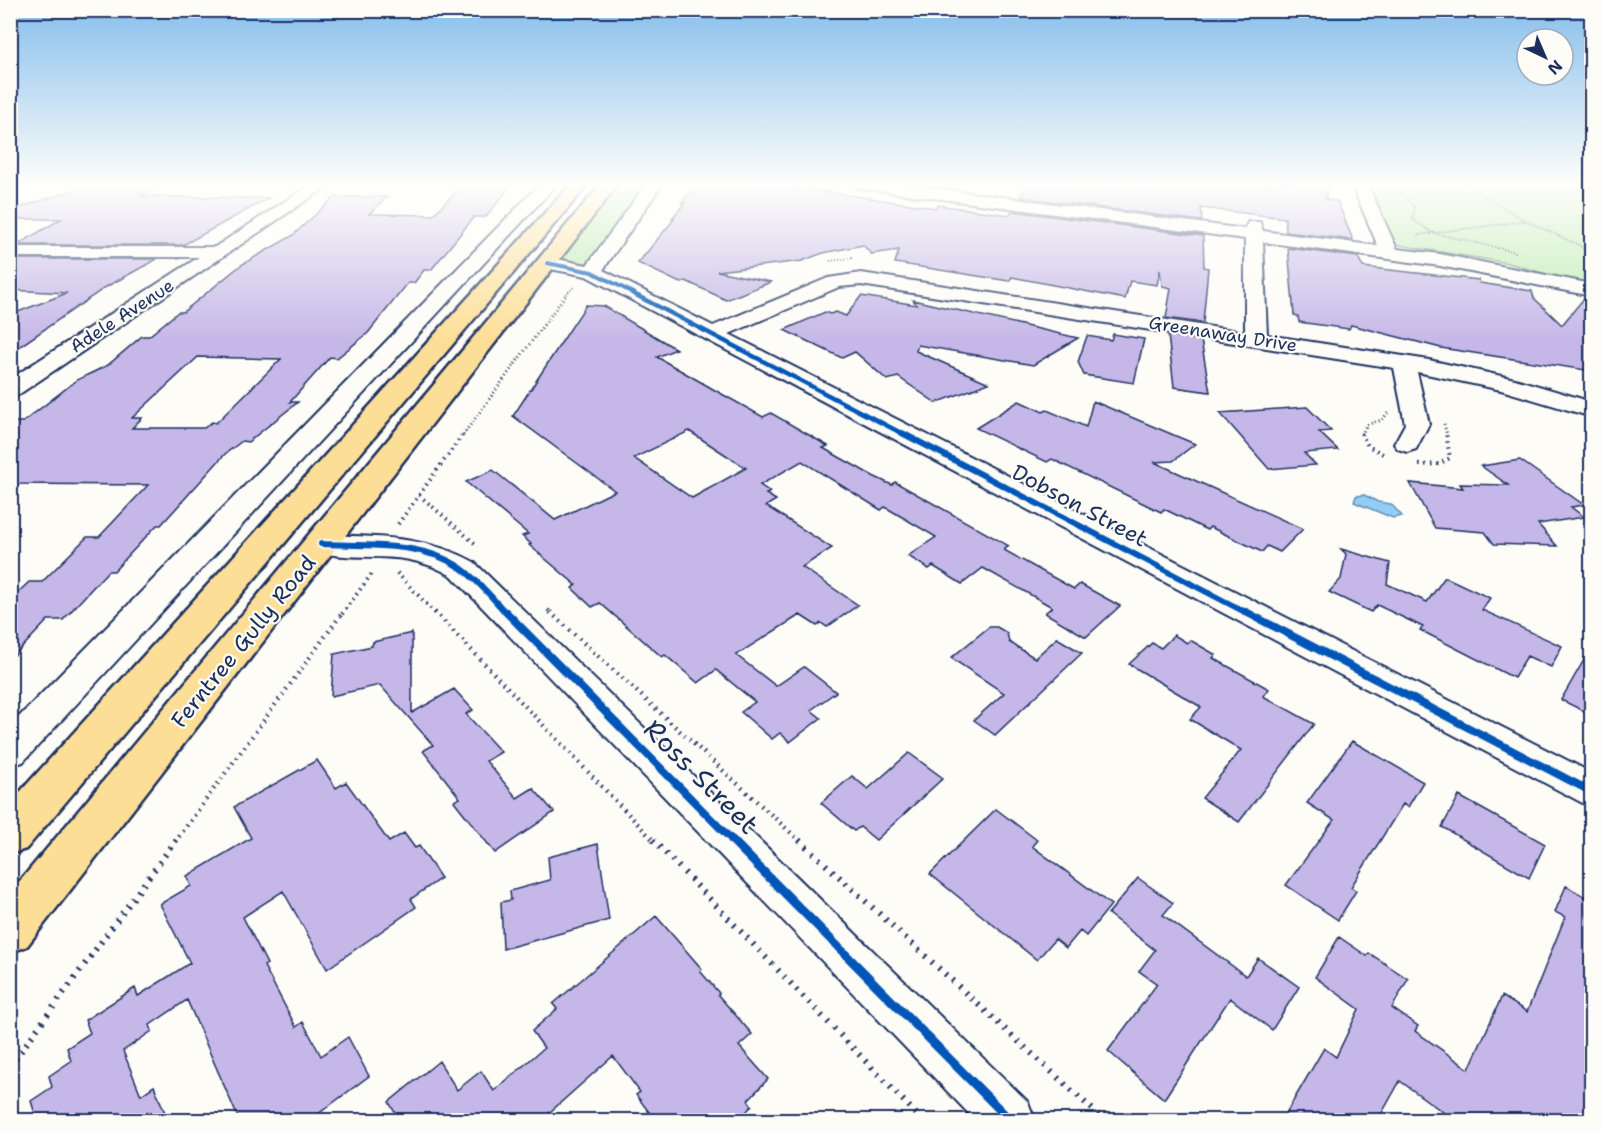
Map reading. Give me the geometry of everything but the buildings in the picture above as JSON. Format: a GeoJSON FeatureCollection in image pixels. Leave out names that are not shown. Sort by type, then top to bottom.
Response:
{"type":"FeatureCollection","features":[{"type":"Feature","properties":{"kind":"main road","name":"Ferntree Gully Road"},"geometry":{"type":"LineString","coordinates":[[10,835],[535,236]]}},
{"type":"Feature","properties":{"kind":"main road","name":"Ferntree Gully Road"},"geometry":{"type":"LineString","coordinates":[[10,930],[321,544],[566,273],[585,236]]}},
{"type":"Feature","properties":{"kind":"street","name":"Adele Avenue"},"geometry":{"type":"LineString","coordinates":[[10,390],[244,236]]}},
{"type":"Feature","properties":{"kind":"street"},"geometry":{"type":"LineString","coordinates":[[10,751],[500,236]]}},
{"type":"Feature","properties":{"kind":"street","name":"Ferntree Gully Road"},"geometry":{"type":"LineString","coordinates":[[566,273],[603,236]]}},
{"type":"Feature","properties":{"kind":"street"},"geometry":{"type":"LineString","coordinates":[[1254,236],[1256,339]]}},
{"type":"Feature","properties":{"kind":"street"},"geometry":{"type":"LineString","coordinates":[[1292,236],[1388,248],[1592,288]]}},
{"type":"Feature","properties":{"kind":"street"},"geometry":{"type":"LineString","coordinates":[[1383,236],[1388,248]]}},
{"type":"Feature","properties":{"kind":"street"},"geometry":{"type":"LineString","coordinates":[[10,252],[219,252]]}},
{"type":"Feature","properties":{"kind":"street","name":"Dobson Street"},"geometry":{"type":"LineString","coordinates":[[566,273],[712,334],[1592,792]]}},
{"type":"Feature","properties":{"kind":"street","name":"Greenaway Drive"},"geometry":{"type":"LineString","coordinates":[[712,334],[835,282],[848,274],[1404,363],[1498,382],[1592,410]]}},
{"type":"Feature","properties":{"kind":"street"},"geometry":{"type":"LineString","coordinates":[[1404,363],[1417,424],[1407,444]]}},
{"type":"Feature","properties":{"kind":"street","name":"Ross Street"},"geometry":{"type":"LineString","coordinates":[[321,544],[411,550],[440,556],[463,569],[1010,1120]]}},
{"type":"Feature","properties":{"kind":"path"},"geometry":{"type":"LineString","coordinates":[[1559,236],[1579,245],[1592,255]]}},
{"type":"Feature","properties":{"kind":"path"},"geometry":{"type":"LineString","coordinates":[[398,531],[400,521],[568,292],[566,273]]}},
{"type":"Feature","properties":{"kind":"path"},"geometry":{"type":"LineString","coordinates":[[419,495],[484,551]]}},
{"type":"Feature","properties":{"kind":"path"},"geometry":{"type":"LineString","coordinates":[[10,1066],[377,566]]}},
{"type":"Feature","properties":{"kind":"path"},"geometry":{"type":"LineString","coordinates":[[393,571],[430,605],[922,1120]]}},
{"type":"Feature","properties":{"kind":"path"},"geometry":{"type":"LineString","coordinates":[[545,608],[1104,1120]]}},
{"type":"Feature","properties":{"kind":"green space"},"geometry":{"type":"Polygon","coordinates":[[[569,236],[618,236],[592,272],[547,263],[569,236]]]}},
{"type":"Feature","properties":{"kind":"green space"},"geometry":{"type":"Polygon","coordinates":[[[1384,236],[1591,236],[1591,287],[1508,263],[1387,243],[1384,236]]]}},
{"type":"Feature","properties":{"kind":"water"},"geometry":{"type":"Polygon","coordinates":[[[1364,495],[1378,502],[1391,504],[1402,516],[1393,518],[1354,502],[1356,496],[1364,495]]]}},
{"type":"Feature","properties":{"kind":"cycle path"},"geometry":{"type":"LineString","coordinates":[[547,263],[592,272],[1592,792]]}},
{"type":"Feature","properties":{"kind":"cycle path"},"geometry":{"type":"LineString","coordinates":[[321,544],[413,550],[447,560],[463,569],[1010,1120]]}}]}
